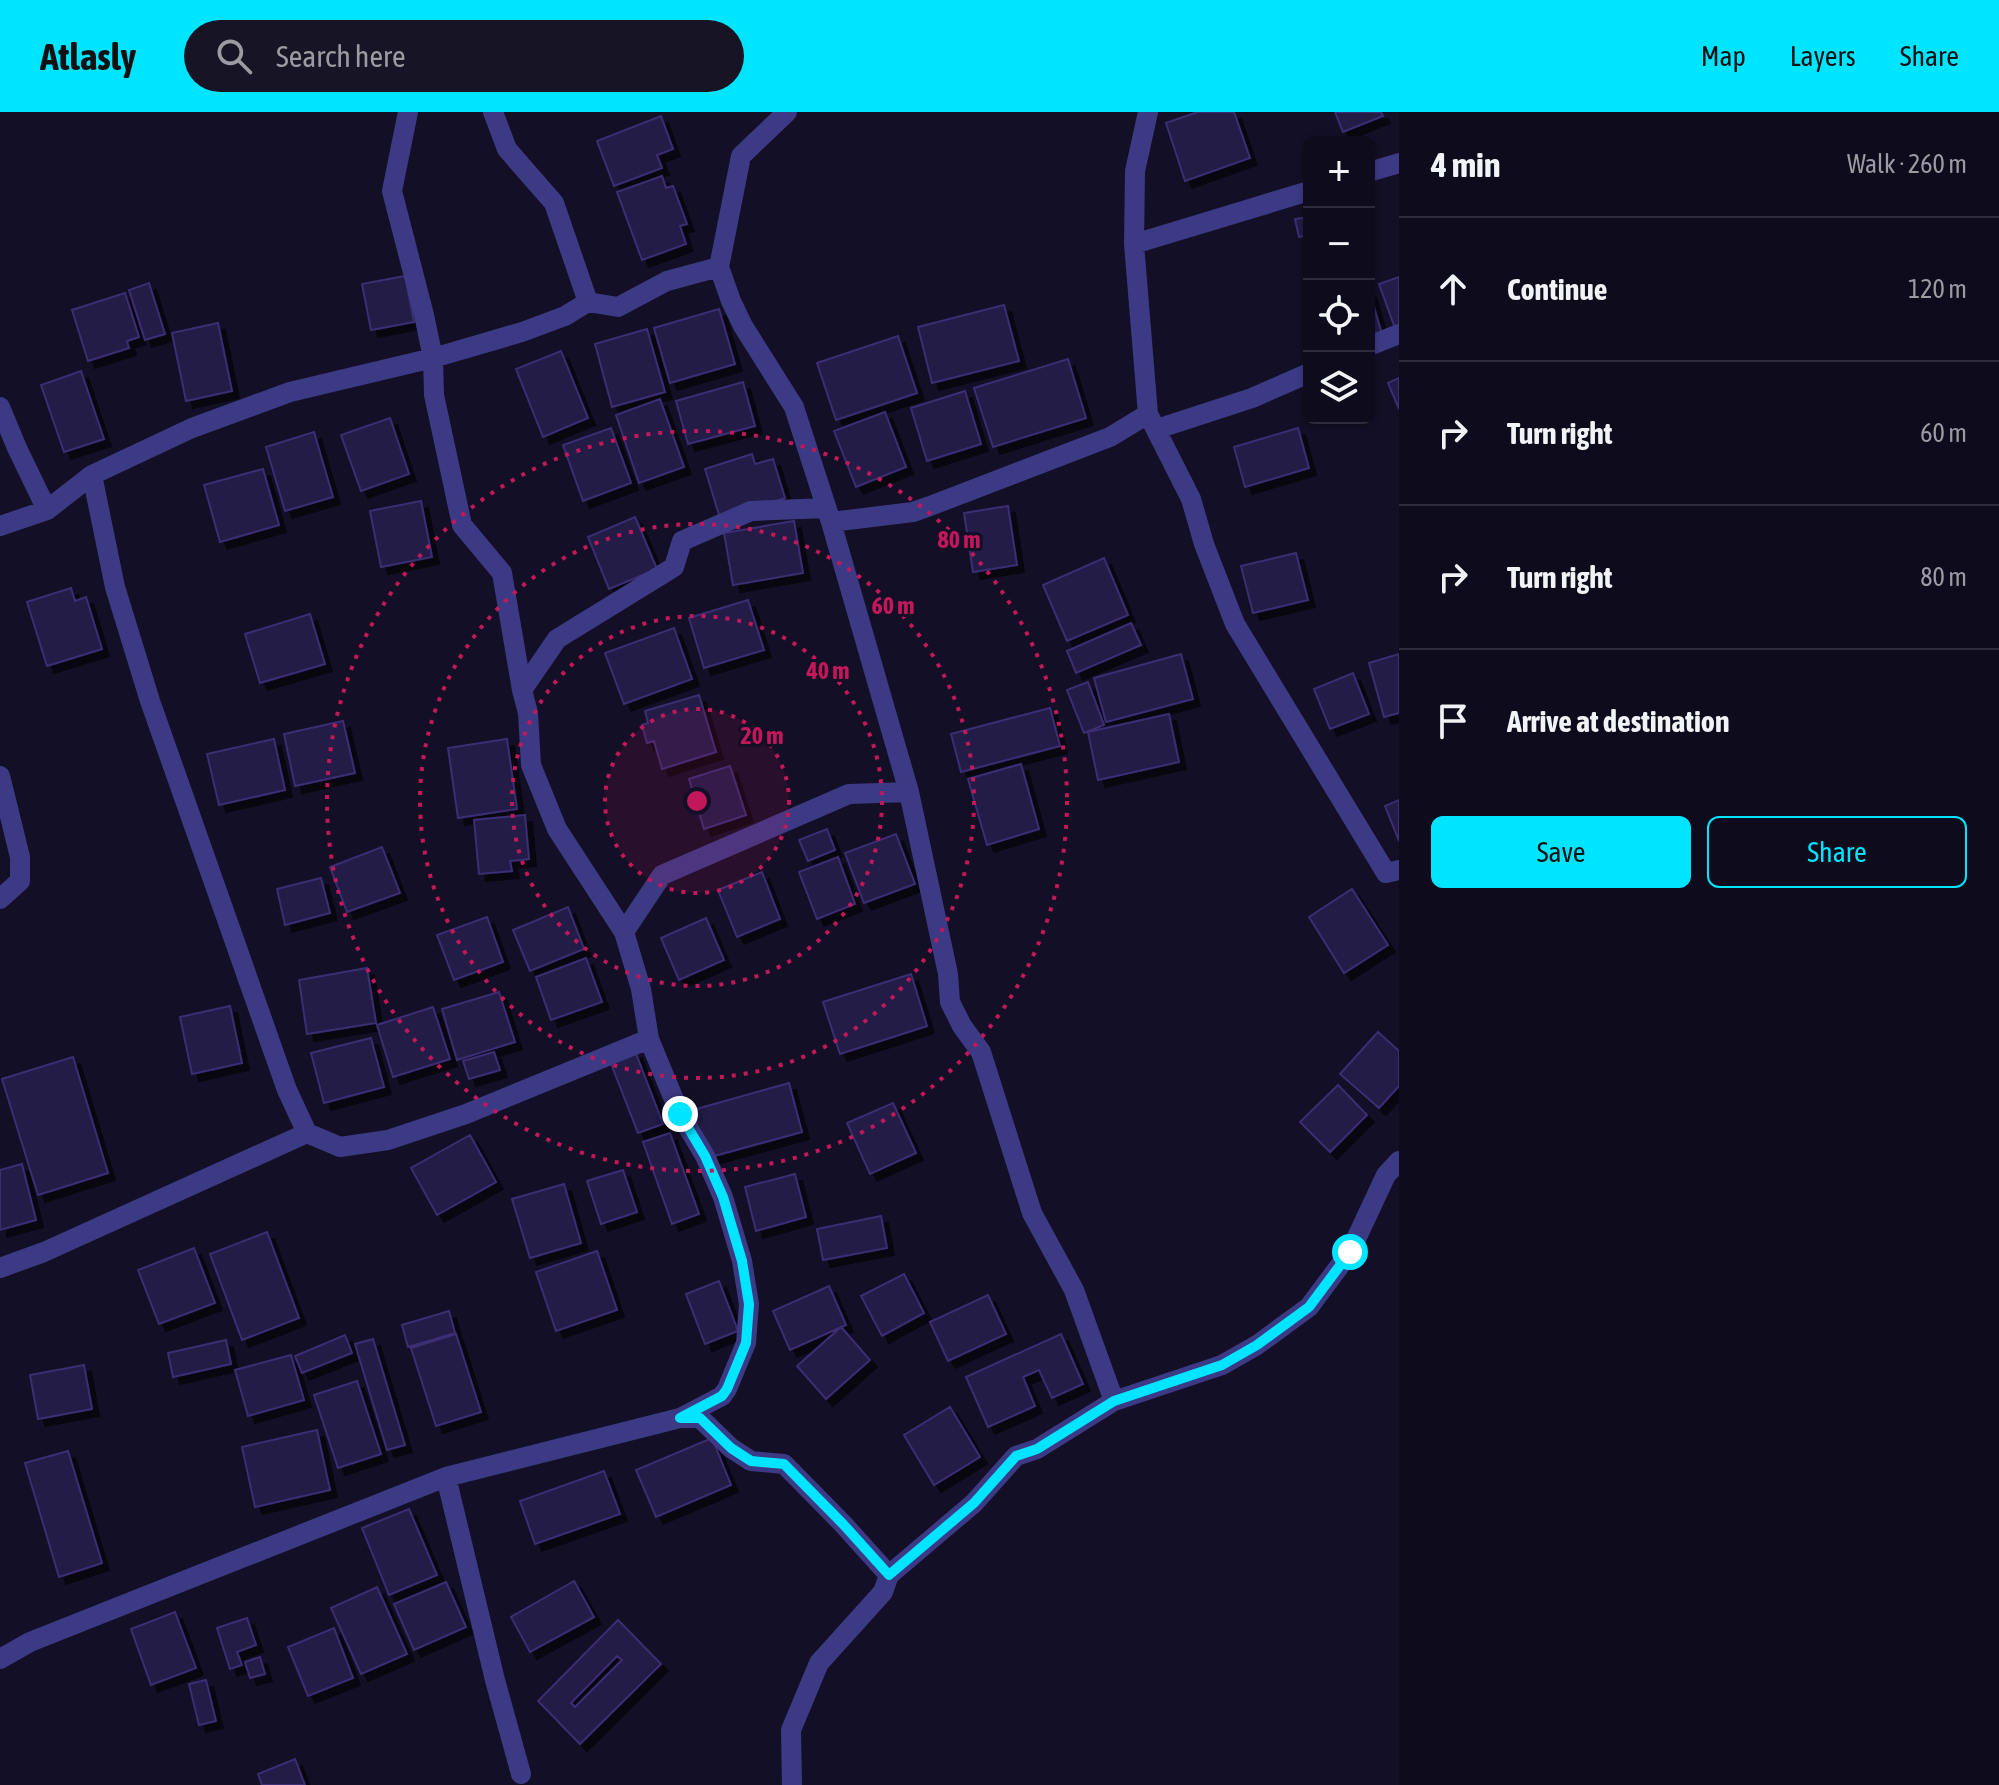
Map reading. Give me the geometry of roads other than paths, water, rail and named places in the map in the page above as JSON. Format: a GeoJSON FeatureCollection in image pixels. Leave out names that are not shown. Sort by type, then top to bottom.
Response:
{"type":"FeatureCollection","features":[{"type":"Feature","properties":{"kind":"street"},"geometry":{"type":"LineString","coordinates":[[0,1659],[30,1642],[446,1477],[680,1418],[722,1396],[746,1343],[749,1304],[742,1261],[723,1197],[705,1156],[680,1114],[649,1039],[641,989],[624,932],[557,829],[531,765],[528,713],[502,573],[462,525],[434,395],[433,358],[424,315],[392,191],[408,112]]}},
{"type":"Feature","properties":{"kind":"street"},"geometry":{"type":"LineString","coordinates":[[493,112],[507,149],[554,203],[588,302]]}},
{"type":"Feature","properties":{"kind":"street"},"geometry":{"type":"LineString","coordinates":[[787,112],[741,156],[719,267],[743,326],[794,407],[909,792],[948,974],[950,1002],[962,1026],[981,1052],[1032,1213],[1074,1290],[1114,1401]]}},
{"type":"Feature","properties":{"kind":"street"},"geometry":{"type":"LineString","coordinates":[[1148,112],[1135,171],[1134,244],[1153,422],[1191,499],[1204,544],[1235,624],[1386,873],[1399,870]]}},
{"type":"Feature","properties":{"kind":"street"},"geometry":{"type":"LineString","coordinates":[[1375,170],[1399,163]]}},
{"type":"Feature","properties":{"kind":"street"},"geometry":{"type":"LineString","coordinates":[[1134,244],[1303,193]]}},
{"type":"Feature","properties":{"kind":"street"},"geometry":{"type":"LineString","coordinates":[[0,526],[47,510],[92,475],[192,428],[290,392],[433,358],[522,332],[565,316],[588,302],[618,307],[667,281],[719,267]]}},
{"type":"Feature","properties":{"kind":"street"},"geometry":{"type":"LineString","coordinates":[[1375,344],[1399,334]]}},
{"type":"Feature","properties":{"kind":"street"},"geometry":{"type":"LineString","coordinates":[[522,690],[557,639],[674,567],[682,541],[751,511],[828,515],[913,512],[1110,437],[1153,422],[1252,398],[1303,376]]}},
{"type":"Feature","properties":{"kind":"street"},"geometry":{"type":"LineString","coordinates":[[0,407],[47,510]]}},
{"type":"Feature","properties":{"kind":"street"},"geometry":{"type":"LineString","coordinates":[[92,475],[115,587],[150,701],[287,1090],[307,1133],[340,1147],[388,1140],[466,1114],[649,1039]]}},
{"type":"Feature","properties":{"kind":"street"},"geometry":{"type":"LineString","coordinates":[[0,776],[20,857],[20,881],[0,899]]}},
{"type":"Feature","properties":{"kind":"street"},"geometry":{"type":"LineString","coordinates":[[624,932],[662,875],[849,794],[909,792]]}},
{"type":"Feature","properties":{"kind":"street"},"geometry":{"type":"LineString","coordinates":[[0,1268],[44,1252],[307,1133]]}},
{"type":"Feature","properties":{"kind":"street"},"geometry":{"type":"LineString","coordinates":[[792,1785],[791,1730],[819,1663],[883,1592],[889,1575],[974,1503],[1016,1456],[1037,1449],[1114,1401],[1222,1365],[1257,1345],[1309,1307],[1350,1252],[1386,1175],[1399,1161]]}},
{"type":"Feature","properties":{"kind":"street"},"geometry":{"type":"LineString","coordinates":[[680,1418],[700,1418],[731,1448],[751,1461],[784,1464],[889,1575]]}},
{"type":"Feature","properties":{"kind":"street"},"geometry":{"type":"LineString","coordinates":[[446,1477],[521,1774]]}}]}
